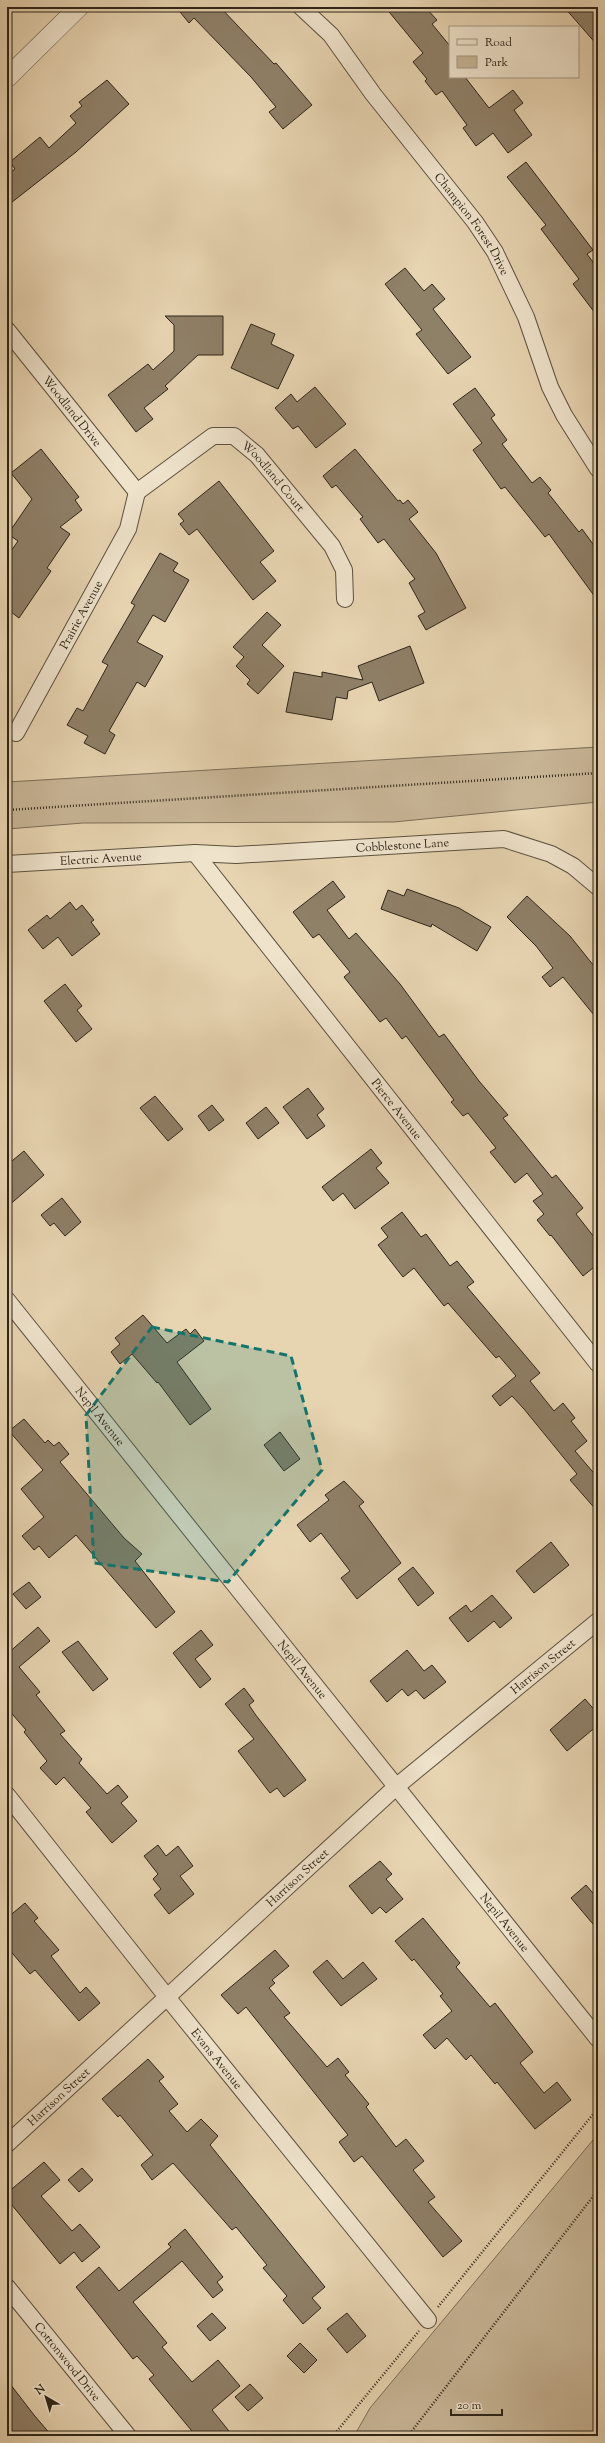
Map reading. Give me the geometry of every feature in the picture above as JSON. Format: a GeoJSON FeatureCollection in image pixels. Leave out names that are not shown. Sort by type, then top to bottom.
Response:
{"type":"FeatureCollection","features":[{"type":"Feature","properties":{"kind":"street"},"geometry":{"type":"LineString","coordinates":[[7,78],[79,7]]}},
{"type":"Feature","properties":{"kind":"street","name":"Champion Forest Drive"},"geometry":{"type":"LineString","coordinates":[[301,7],[331,35],[373,94],[474,222],[495,252],[526,317],[550,387],[564,415],[598,469]]}},
{"type":"Feature","properties":{"kind":"street","name":"Woodland Drive"},"geometry":{"type":"LineString","coordinates":[[7,330],[137,492]]}},
{"type":"Feature","properties":{"kind":"street","name":"Woodland Court"},"geometry":{"type":"LineString","coordinates":[[137,492],[213,436],[234,436],[257,455],[332,546],[344,570],[345,599]]}},
{"type":"Feature","properties":{"kind":"street","name":"Prairie Avenue"},"geometry":{"type":"LineString","coordinates":[[16,733],[128,529],[137,492]]}},
{"type":"Feature","properties":{"kind":"street","name":"Cobblestone Lane"},"geometry":{"type":"LineString","coordinates":[[195,853],[236,855],[504,839],[551,854],[573,866],[598,887]]}},
{"type":"Feature","properties":{"kind":"street","name":"Electric Avenue"},"geometry":{"type":"LineString","coordinates":[[7,864],[195,853]]}},
{"type":"Feature","properties":{"kind":"street","name":"Pierce Avenue"},"geometry":{"type":"LineString","coordinates":[[195,853],[598,1364]]}},
{"type":"Feature","properties":{"kind":"street","name":"Nepil Avenue"},"geometry":{"type":"LineString","coordinates":[[7,1300],[598,2039]]}},
{"type":"Feature","properties":{"kind":"street","name":"Harrison Street"},"geometry":{"type":"LineString","coordinates":[[7,2144],[397,1786],[598,1622]]}},
{"type":"Feature","properties":{"kind":"street","name":"Evans Avenue"},"geometry":{"type":"LineString","coordinates":[[7,1795],[167,1997],[428,2320]]}},
{"type":"Feature","properties":{"kind":"street","name":"Cottonwood Drive"},"geometry":{"type":"LineString","coordinates":[[7,2287],[128,2436]]}},
{"type":"Feature","properties":{"kind":"path"},"geometry":{"type":"LineString","coordinates":[[7,810],[598,773]]}},
{"type":"Feature","properties":{"kind":"path"},"geometry":{"type":"LineString","coordinates":[[333,2436],[598,2108]]}},
{"type":"Feature","properties":{"kind":"path"},"geometry":{"type":"LineString","coordinates":[[408,2436],[598,2190]]}},
{"type":"Feature","properties":{"kind":"highlighted area"},"geometry":{"type":"Polygon","coordinates":[[[152,1327],[291,1356],[322,1470],[228,1582],[94,1563],[86,1415],[152,1327]]]}},
{"type":"Feature","properties":{"kind":"green space"},"geometry":{"type":"Polygon","coordinates":[[[598,747],[598,802],[394,822],[83,823],[7,829],[7,782],[598,747]]]}},
{"type":"Feature","properties":{"kind":"green space"},"geometry":{"type":"Polygon","coordinates":[[[598,2134],[598,2436],[354,2436],[370,2408],[598,2134]]]}},
{"type":"Feature","properties":{"kind":"building"},"geometry":{"type":"Polygon","coordinates":[[[176,7],[220,7],[274,64],[276,63],[312,105],[283,129],[269,112],[276,107],[251,77],[194,18],[189,23],[176,7]]]}},
{"type":"Feature","properties":{"kind":"building"},"geometry":{"type":"Polygon","coordinates":[[[385,7],[425,7],[437,20],[432,24],[449,45],[449,78],[466,78],[489,108],[513,90],[523,103],[514,110],[532,135],[508,153],[493,133],[476,146],[463,128],[467,125],[442,91],[436,95],[425,81],[427,79],[413,62],[423,53],[385,7]]]}},
{"type":"Feature","properties":{"kind":"building"},"geometry":{"type":"Polygon","coordinates":[[[564,7],[598,7],[598,46],[564,7]]]}},
{"type":"Feature","properties":{"kind":"building"},"geometry":{"type":"Polygon","coordinates":[[[107,80],[129,104],[76,152],[7,206],[7,175],[15,169],[10,162],[40,137],[49,148],[76,123],[70,116],[82,106],[79,102],[107,80]]]}},
{"type":"Feature","properties":{"kind":"building"},"geometry":{"type":"Polygon","coordinates":[[[526,162],[593,250],[587,254],[598,269],[598,317],[573,284],[579,279],[541,229],[546,225],[507,177],[526,162]]]}},
{"type":"Feature","properties":{"kind":"building"},"geometry":{"type":"Polygon","coordinates":[[[405,268],[424,291],[432,284],[445,299],[433,309],[471,357],[448,374],[416,334],[422,330],[385,284],[405,268]]]}},
{"type":"Feature","properties":{"kind":"building"},"geometry":{"type":"Polygon","coordinates":[[[165,316],[223,316],[223,355],[198,355],[165,386],[168,389],[144,408],[153,419],[136,432],[108,395],[148,364],[153,370],[174,351],[174,325],[165,316]]]}},
{"type":"Feature","properties":{"kind":"building"},"geometry":{"type":"Polygon","coordinates":[[[251,324],[275,334],[271,344],[294,355],[278,389],[231,368],[251,324]]]}},
{"type":"Feature","properties":{"kind":"building"},"geometry":{"type":"Polygon","coordinates":[[[315,387],[346,424],[316,448],[298,426],[293,429],[275,408],[291,394],[297,402],[315,387]]]}},
{"type":"Feature","properties":{"kind":"building"},"geometry":{"type":"Polygon","coordinates":[[[475,388],[495,415],[491,418],[507,440],[502,444],[532,483],[540,477],[551,490],[548,493],[579,532],[582,529],[598,551],[598,601],[549,534],[545,537],[505,487],[501,489],[473,450],[482,443],[453,404],[475,388]]]}},
{"type":"Feature","properties":{"kind":"building"},"geometry":{"type":"Polygon","coordinates":[[[41,449],[79,497],[75,500],[82,510],[60,527],[70,534],[47,568],[51,571],[19,618],[7,609],[7,557],[18,541],[8,534],[32,499],[11,473],[41,449]]]}},
{"type":"Feature","properties":{"kind":"building"},"geometry":{"type":"Polygon","coordinates":[[[355,449],[398,501],[400,500],[403,504],[408,500],[418,512],[409,519],[436,553],[466,608],[426,630],[418,616],[425,612],[409,583],[415,579],[384,539],[378,543],[360,519],[363,517],[336,485],[332,488],[323,476],[355,449]]]}},
{"type":"Feature","properties":{"kind":"building"},"geometry":{"type":"Polygon","coordinates":[[[219,481],[274,551],[260,562],[276,581],[253,600],[197,529],[189,535],[180,524],[184,521],[178,514],[219,481]]]}},
{"type":"Feature","properties":{"kind":"building"},"geometry":{"type":"Polygon","coordinates":[[[160,553],[178,563],[173,571],[189,580],[165,622],[153,615],[137,642],[163,656],[145,687],[137,682],[109,731],[115,735],[105,754],[84,743],[88,736],[67,725],[77,708],[83,711],[108,665],[102,662],[135,605],[131,603],[160,553]]]}},
{"type":"Feature","properties":{"kind":"building"},"geometry":{"type":"Polygon","coordinates":[[[267,612],[281,625],[262,645],[284,666],[258,694],[247,684],[250,680],[236,666],[244,657],[233,647],[267,612]]]}},
{"type":"Feature","properties":{"kind":"building"},"geometry":{"type":"Polygon","coordinates":[[[410,646],[424,683],[379,701],[372,682],[348,691],[347,699],[336,697],[332,720],[286,712],[294,672],[322,677],[322,672],[363,680],[358,666],[410,646]]]}},
{"type":"Feature","properties":{"kind":"building"},"geometry":{"type":"Polygon","coordinates":[[[333,881],[345,897],[327,910],[349,939],[356,933],[400,984],[439,1037],[444,1034],[479,1081],[508,1115],[503,1118],[552,1178],[556,1175],[583,1208],[576,1214],[598,1242],[598,1264],[583,1276],[551,1235],[550,1236],[537,1220],[544,1214],[533,1201],[543,1194],[527,1173],[515,1183],[490,1152],[496,1148],[468,1113],[463,1116],[451,1102],[454,1100],[406,1036],[402,1039],[386,1018],[380,1022],[344,977],[350,972],[319,934],[313,938],[293,912],[333,881]]]}},
{"type":"Feature","properties":{"kind":"building"},"geometry":{"type":"Polygon","coordinates":[[[407,889],[459,908],[491,927],[477,951],[432,924],[431,927],[381,909],[388,890],[404,896],[407,889]]]}},
{"type":"Feature","properties":{"kind":"building"},"geometry":{"type":"Polygon","coordinates":[[[527,896],[570,936],[598,971],[598,1020],[563,977],[550,987],[542,977],[553,968],[536,946],[507,917],[527,896]]]}},
{"type":"Feature","properties":{"kind":"building"},"geometry":{"type":"Polygon","coordinates":[[[70,902],[76,910],[82,905],[94,920],[91,922],[100,934],[72,956],[58,937],[43,949],[28,930],[47,915],[50,919],[70,902]]]}},
{"type":"Feature","properties":{"kind":"building"},"geometry":{"type":"Polygon","coordinates":[[[65,984],[82,1006],[77,1010],[92,1029],[76,1042],[44,1001],[65,984]]]}},
{"type":"Feature","properties":{"kind":"building"},"geometry":{"type":"Polygon","coordinates":[[[308,1088],[324,1109],[317,1115],[325,1126],[307,1139],[283,1107],[308,1088]]]}},
{"type":"Feature","properties":{"kind":"building"},"geometry":{"type":"Polygon","coordinates":[[[155,1096],[183,1129],[168,1141],[140,1108],[155,1096]]]}},
{"type":"Feature","properties":{"kind":"building"},"geometry":{"type":"Polygon","coordinates":[[[212,1105],[224,1120],[209,1131],[198,1116],[212,1105]]]}},
{"type":"Feature","properties":{"kind":"building"},"geometry":{"type":"Polygon","coordinates":[[[266,1107],[279,1123],[258,1139],[246,1123],[266,1107]]]}},
{"type":"Feature","properties":{"kind":"building"},"geometry":{"type":"Polygon","coordinates":[[[371,1149],[382,1163],[376,1168],[389,1183],[355,1209],[343,1193],[333,1201],[322,1187],[371,1149]]]}},
{"type":"Feature","properties":{"kind":"building"},"geometry":{"type":"Polygon","coordinates":[[[24,1151],[44,1175],[7,1207],[7,1165],[24,1151]]]}},
{"type":"Feature","properties":{"kind":"building"},"geometry":{"type":"Polygon","coordinates":[[[62,1198],[81,1222],[65,1236],[54,1223],[50,1226],[41,1215],[62,1198]]]}},
{"type":"Feature","properties":{"kind":"building"},"geometry":{"type":"Polygon","coordinates":[[[402,1212],[421,1237],[426,1234],[450,1266],[457,1261],[474,1282],[467,1287],[540,1373],[530,1381],[554,1411],[563,1403],[575,1418],[571,1421],[587,1441],[575,1451],[598,1478],[598,1512],[570,1480],[577,1474],[524,1409],[512,1396],[500,1406],[492,1396],[516,1376],[499,1356],[496,1358],[448,1303],[444,1306],[414,1268],[403,1277],[378,1245],[388,1237],[381,1228],[402,1212]]]}},
{"type":"Feature","properties":{"kind":"building"},"geometry":{"type":"Polygon","coordinates":[[[143,1315],[167,1343],[186,1329],[190,1334],[195,1329],[204,1341],[177,1362],[211,1409],[190,1425],[158,1382],[157,1383],[132,1354],[120,1364],[111,1352],[120,1344],[115,1338],[143,1315]]]}},
{"type":"Feature","properties":{"kind":"building"},"geometry":{"type":"Polygon","coordinates":[[[24,1419],[45,1443],[48,1440],[54,1446],[59,1442],[69,1454],[60,1462],[124,1538],[142,1554],[135,1561],[175,1612],[156,1628],[76,1535],[49,1558],[39,1546],[34,1550],[22,1536],[44,1517],[21,1489],[43,1470],[9,1431],[24,1419]]]}},
{"type":"Feature","properties":{"kind":"building"},"geometry":{"type":"Polygon","coordinates":[[[280,1432],[300,1459],[284,1471],[264,1445],[280,1432]]]}},
{"type":"Feature","properties":{"kind":"building"},"geometry":{"type":"Polygon","coordinates":[[[344,1481],[364,1502],[359,1506],[401,1563],[357,1599],[341,1578],[350,1571],[321,1533],[310,1542],[297,1525],[329,1500],[325,1495],[344,1481]]]}},
{"type":"Feature","properties":{"kind":"building"},"geometry":{"type":"Polygon","coordinates":[[[551,1542],[569,1565],[534,1593],[516,1571],[551,1542]]]}},
{"type":"Feature","properties":{"kind":"building"},"geometry":{"type":"Polygon","coordinates":[[[413,1567],[434,1593],[418,1606],[398,1579],[413,1567]]]}},
{"type":"Feature","properties":{"kind":"building"},"geometry":{"type":"Polygon","coordinates":[[[29,1582],[41,1597],[26,1609],[13,1594],[29,1582]]]}},
{"type":"Feature","properties":{"kind":"building"},"geometry":{"type":"Polygon","coordinates":[[[492,1595],[512,1618],[500,1628],[494,1621],[468,1642],[449,1618],[466,1605],[471,1612],[492,1595]]]}},
{"type":"Feature","properties":{"kind":"building"},"geometry":{"type":"Polygon","coordinates":[[[38,1627],[50,1641],[19,1667],[40,1692],[36,1695],[65,1731],[60,1734],[82,1759],[79,1763],[107,1794],[118,1785],[128,1797],[121,1803],[137,1821],[112,1843],[86,1812],[91,1808],[64,1777],[56,1785],[40,1768],[47,1761],[24,1732],[26,1730],[7,1708],[7,1654],[38,1627]]]}},
{"type":"Feature","properties":{"kind":"building"},"geometry":{"type":"Polygon","coordinates":[[[201,1630],[213,1645],[195,1659],[211,1679],[200,1688],[173,1653],[201,1630]]]}},
{"type":"Feature","properties":{"kind":"building"},"geometry":{"type":"Polygon","coordinates":[[[78,1641],[108,1679],[93,1691],[62,1652],[78,1641]]]}},
{"type":"Feature","properties":{"kind":"building"},"geometry":{"type":"Polygon","coordinates":[[[407,1650],[424,1671],[432,1665],[446,1682],[424,1699],[416,1690],[408,1696],[402,1689],[387,1702],[370,1681],[407,1650]]]}},
{"type":"Feature","properties":{"kind":"building"},"geometry":{"type":"Polygon","coordinates":[[[244,1688],[254,1701],[249,1705],[255,1714],[306,1780],[284,1797],[277,1788],[270,1793],[238,1751],[254,1739],[225,1704],[244,1688]]]}},
{"type":"Feature","properties":{"kind":"building"},"geometry":{"type":"Polygon","coordinates":[[[585,1699],[598,1714],[598,1725],[567,1751],[550,1730],[585,1699]]]}},
{"type":"Feature","properties":{"kind":"building"},"geometry":{"type":"Polygon","coordinates":[[[158,1845],[166,1856],[178,1846],[193,1866],[180,1876],[194,1894],[169,1914],[154,1895],[161,1889],[153,1879],[158,1874],[144,1856],[158,1845]]]}},
{"type":"Feature","properties":{"kind":"building"},"geometry":{"type":"Polygon","coordinates":[[[380,1861],[392,1874],[386,1879],[403,1899],[386,1913],[380,1907],[372,1914],[349,1886],[380,1861]]]}},
{"type":"Feature","properties":{"kind":"building"},"geometry":{"type":"Polygon","coordinates":[[[586,1885],[598,1899],[598,1930],[571,1898],[586,1885]]]}},
{"type":"Feature","properties":{"kind":"building"},"geometry":{"type":"Polygon","coordinates":[[[25,1903],[38,1918],[34,1921],[59,1950],[51,1956],[80,1993],[86,1987],[100,2003],[79,2021],[35,1970],[30,1974],[7,1947],[7,1918],[25,1903]]]}},
{"type":"Feature","properties":{"kind":"building"},"geometry":{"type":"Polygon","coordinates":[[[423,1918],[460,1963],[456,1967],[490,2007],[495,2003],[533,2052],[520,2063],[544,2093],[557,2082],[571,2100],[535,2129],[497,2082],[495,2084],[471,2055],[466,2060],[447,2038],[435,2049],[423,2035],[452,2011],[440,1996],[443,1994],[414,1959],[412,1961],[395,1941],[423,1918]]]}},
{"type":"Feature","properties":{"kind":"building"},"geometry":{"type":"Polygon","coordinates":[[[275,1950],[289,1966],[272,1980],[275,1983],[269,1988],[290,2013],[284,2017],[327,2067],[338,2058],[349,2072],[345,2075],[369,2104],[366,2107],[396,2147],[406,2139],[424,2161],[413,2170],[435,2197],[428,2202],[462,2241],[443,2257],[362,2156],[354,2162],[339,2142],[348,2135],[246,2007],[238,2014],[221,1995],[275,1950]]]}},
{"type":"Feature","properties":{"kind":"building"},"geometry":{"type":"Polygon","coordinates":[[[327,1960],[343,1979],[363,1962],[377,1979],[341,2006],[313,1972],[327,1960]]]}},
{"type":"Feature","properties":{"kind":"building"},"geometry":{"type":"Polygon","coordinates":[[[148,2059],[164,2077],[159,2081],[178,2104],[169,2111],[187,2132],[201,2119],[218,2136],[210,2145],[325,2287],[312,2298],[321,2308],[303,2324],[283,2300],[287,2296],[263,2268],[267,2265],[236,2227],[232,2230],[173,2163],[152,2180],[141,2165],[153,2155],[120,2115],[118,2117],[102,2099],[148,2059]]]}},
{"type":"Feature","properties":{"kind":"building"},"geometry":{"type":"Polygon","coordinates":[[[44,2162],[60,2180],[41,2196],[72,2231],[80,2224],[100,2247],[82,2262],[74,2252],[60,2264],[7,2199],[7,2193],[44,2162]]]}},
{"type":"Feature","properties":{"kind":"building"},"geometry":{"type":"Polygon","coordinates":[[[82,2168],[93,2180],[79,2192],[68,2180],[82,2168]]]}},
{"type":"Feature","properties":{"kind":"building"},"geometry":{"type":"Polygon","coordinates":[[[185,2229],[223,2277],[217,2282],[223,2290],[213,2298],[182,2261],[133,2302],[167,2343],[162,2347],[192,2382],[218,2360],[240,2386],[212,2410],[233,2436],[196,2436],[149,2379],[154,2375],[137,2356],[133,2359],[76,2287],[99,2267],[119,2291],[171,2247],[168,2244],[185,2229]]]}},
{"type":"Feature","properties":{"kind":"building"},"geometry":{"type":"Polygon","coordinates":[[[212,2313],[226,2328],[210,2341],[197,2326],[212,2313]]]}},
{"type":"Feature","properties":{"kind":"building"},"geometry":{"type":"Polygon","coordinates":[[[347,2313],[366,2336],[347,2353],[327,2329],[347,2313]]]}},
{"type":"Feature","properties":{"kind":"building"},"geometry":{"type":"Polygon","coordinates":[[[300,2343],[317,2360],[304,2373],[287,2356],[300,2343]]]}},
{"type":"Feature","properties":{"kind":"building"},"geometry":{"type":"Polygon","coordinates":[[[7,2380],[34,2415],[52,2436],[7,2436],[7,2380]]]}},
{"type":"Feature","properties":{"kind":"building"},"geometry":{"type":"Polygon","coordinates":[[[250,2384],[263,2398],[248,2411],[235,2397],[250,2384]]]}}]}
